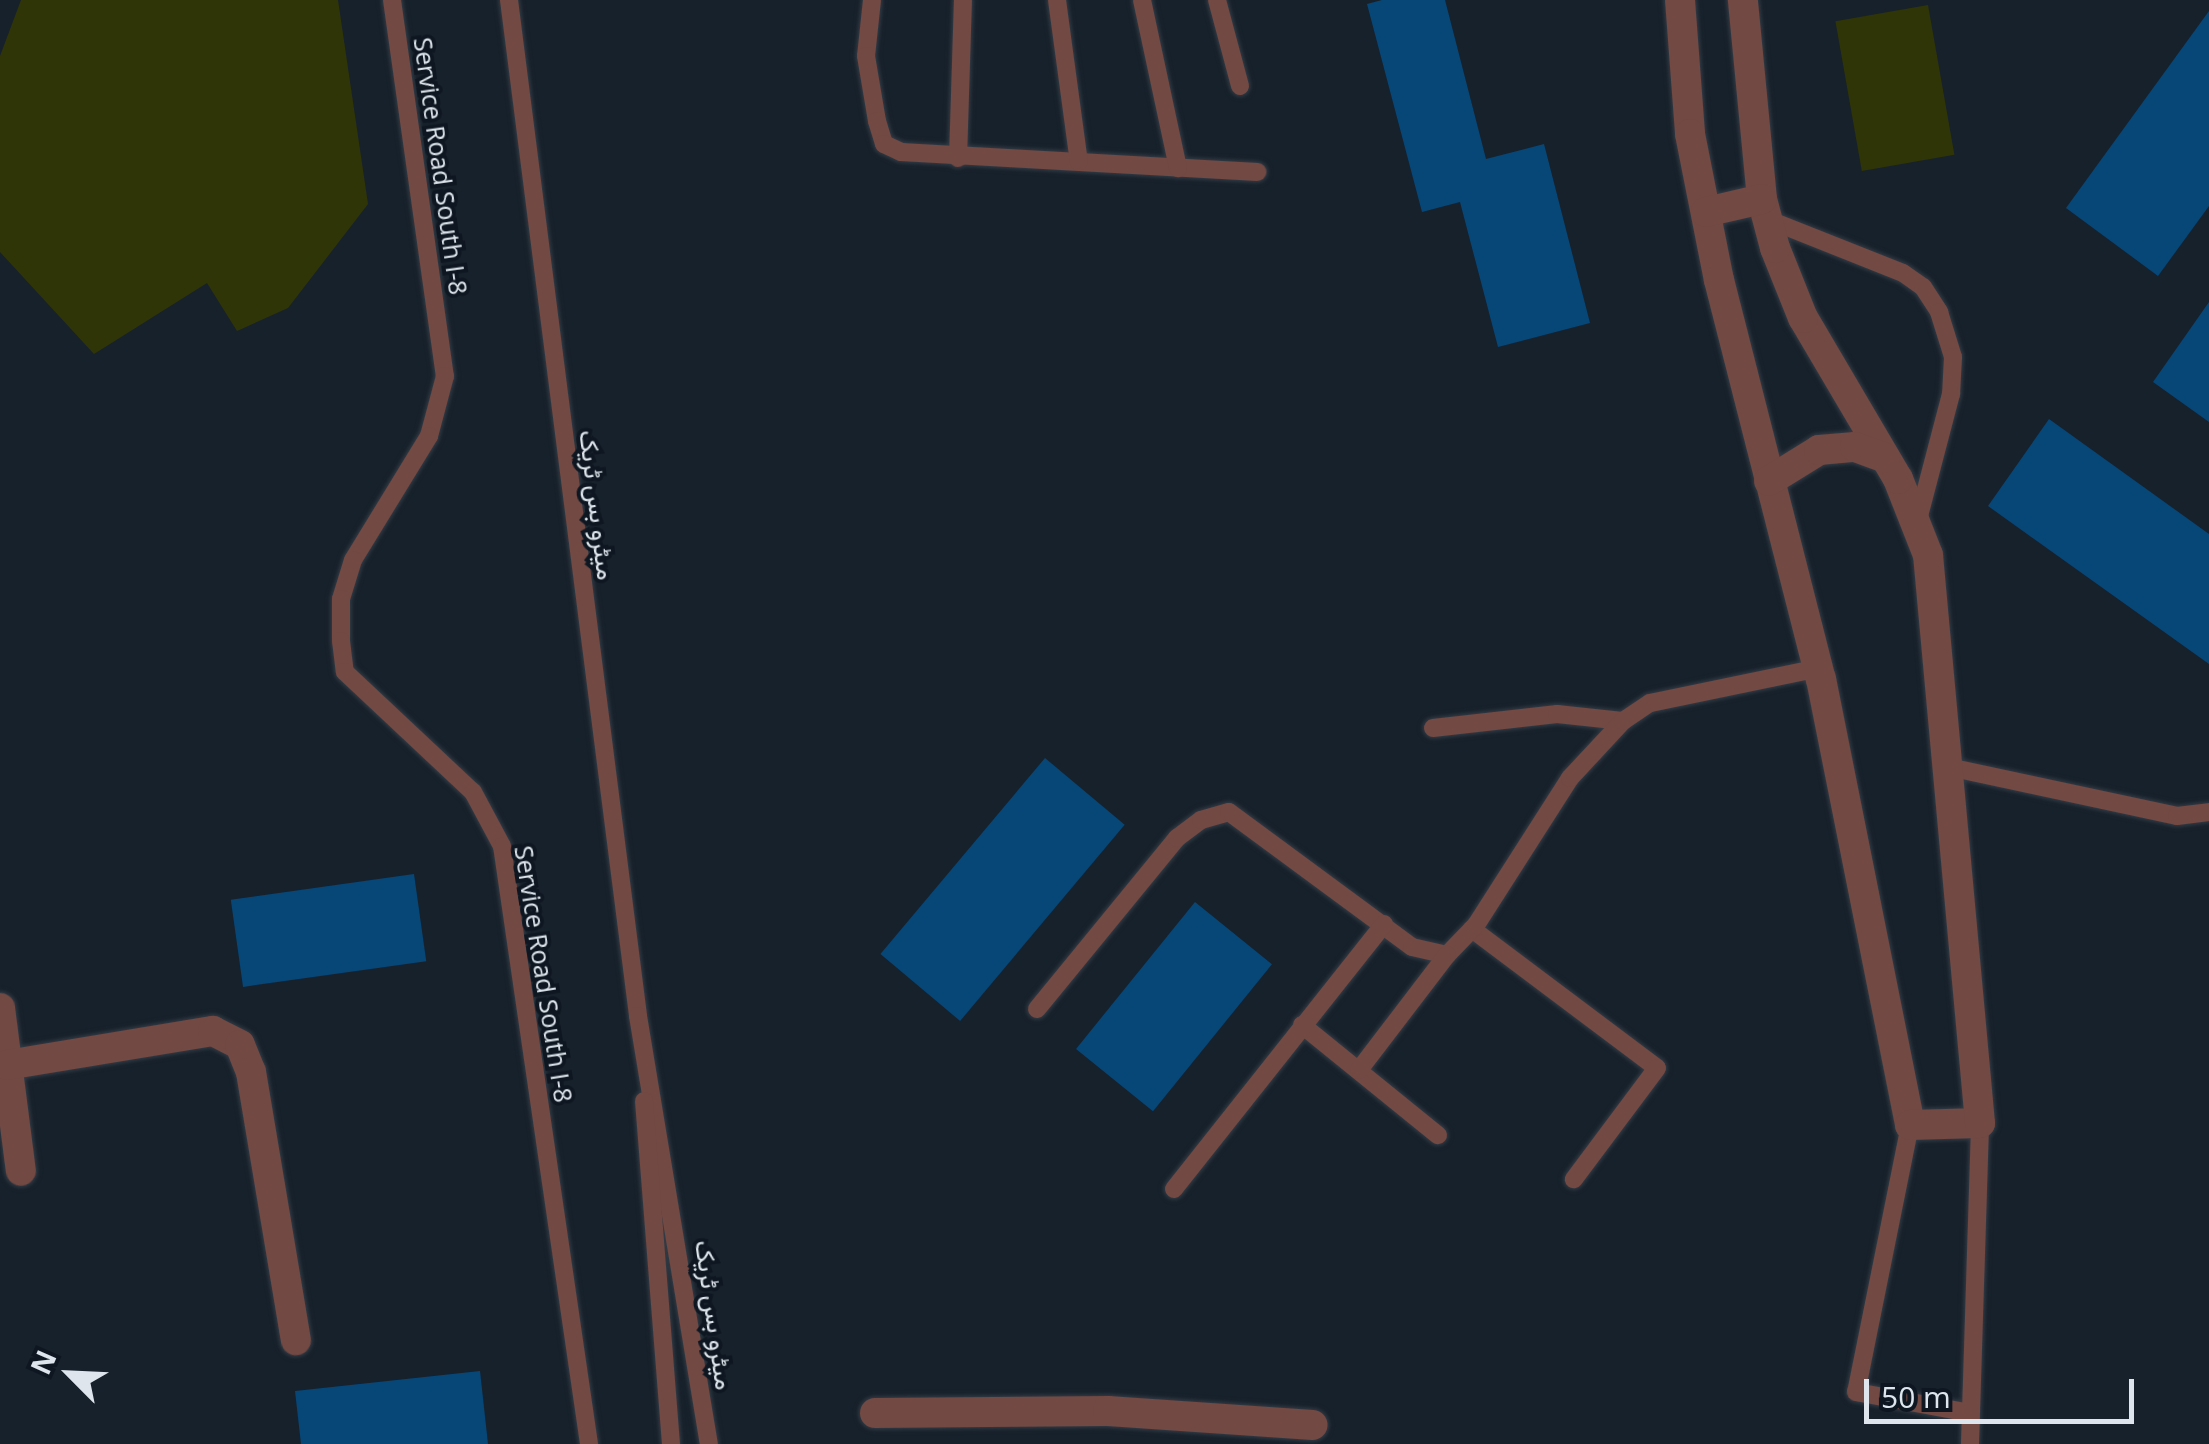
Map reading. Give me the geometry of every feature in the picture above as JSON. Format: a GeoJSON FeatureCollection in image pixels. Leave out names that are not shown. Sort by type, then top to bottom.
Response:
{"type":"FeatureCollection","features":[{"type":"Feature","properties":{"kind":"street"},"geometry":{"type":"LineString","coordinates":[[1680,0],[1684,80],[1706,212],[1818,668],[1910,1125],[1980,1122],[1944,766],[1928,554],[1918,520],[1803,318],[1765,209],[1743,0]]}},
{"type":"Feature","properties":{"kind":"street"},"geometry":{"type":"LineString","coordinates":[[1706,212],[1765,209]]}},
{"type":"Feature","properties":{"kind":"street"},"geometry":{"type":"LineString","coordinates":[[1769,481],[1819,450],[1856,446],[1885,458]]}},
{"type":"Feature","properties":{"kind":"street"},"geometry":{"type":"LineString","coordinates":[[0,1008],[20,1171]]}},
{"type":"Feature","properties":{"kind":"street"},"geometry":{"type":"LineString","coordinates":[[8,1065],[214,1031],[240,1045],[251,1072],[296,1340]]}},
{"type":"Feature","properties":{"kind":"street"},"geometry":{"type":"LineString","coordinates":[[875,1413],[1108,1411],[1314,1425]]}},
{"type":"Feature","properties":{"kind":"lane","name":"Service Road South I-8"},"geometry":{"type":"LineString","coordinates":[[392,0],[445,376],[429,436],[353,560],[340,599],[345,672],[473,792],[502,846],[589,1444]]}},
{"type":"Feature","properties":{"kind":"lane","name":"میٹرو بس ٹریک"},"geometry":{"type":"LineString","coordinates":[[509,0],[638,1016],[709,1444]]}},
{"type":"Feature","properties":{"kind":"lane"},"geometry":{"type":"LineString","coordinates":[[872,0],[866,56],[884,144],[958,158],[1257,172]]}},
{"type":"Feature","properties":{"kind":"lane"},"geometry":{"type":"LineString","coordinates":[[958,158],[963,0]]}},
{"type":"Feature","properties":{"kind":"lane"},"geometry":{"type":"LineString","coordinates":[[1057,0],[1079,162]]}},
{"type":"Feature","properties":{"kind":"lane"},"geometry":{"type":"LineString","coordinates":[[1142,0],[1178,168]]}},
{"type":"Feature","properties":{"kind":"lane"},"geometry":{"type":"LineString","coordinates":[[1217,0],[1240,86]]}},
{"type":"Feature","properties":{"kind":"lane"},"geometry":{"type":"LineString","coordinates":[[1765,209],[1904,273],[1924,286],[1939,312],[1953,357],[1951,394],[1918,520]]}},
{"type":"Feature","properties":{"kind":"lane"},"geometry":{"type":"LineString","coordinates":[[1359,1070],[1446,955],[1472,929],[1570,778],[1623,721],[1650,703],[1818,668]]}},
{"type":"Feature","properties":{"kind":"lane"},"geometry":{"type":"LineString","coordinates":[[1433,728],[1557,714],[1623,721]]}},
{"type":"Feature","properties":{"kind":"lane"},"geometry":{"type":"LineString","coordinates":[[1944,766],[2177,816],[2209,812]]}},
{"type":"Feature","properties":{"kind":"lane"},"geometry":{"type":"LineString","coordinates":[[1037,1009],[1177,838],[1201,820],[1229,812],[1412,947],[1446,955]]}},
{"type":"Feature","properties":{"kind":"lane"},"geometry":{"type":"LineString","coordinates":[[1174,1189],[1384,924]]}},
{"type":"Feature","properties":{"kind":"lane"},"geometry":{"type":"LineString","coordinates":[[1472,929],[1657,1068],[1574,1180]]}},
{"type":"Feature","properties":{"kind":"lane","name":"میٹرو بس ٹریک"},"geometry":{"type":"LineString","coordinates":[[638,1016],[671,1444]]}},
{"type":"Feature","properties":{"kind":"lane"},"geometry":{"type":"LineString","coordinates":[[1302,1025],[1438,1134]]}},
{"type":"Feature","properties":{"kind":"lane"},"geometry":{"type":"LineString","coordinates":[[1970,1444],[1980,1122]]}},
{"type":"Feature","properties":{"kind":"lane"},"geometry":{"type":"LineString","coordinates":[[1910,1125],[1856,1392],[1970,1413]]}},
{"type":"Feature","properties":{"kind":"green space"},"geometry":{"type":"Polygon","coordinates":[[[21,0],[338,0],[368,204],[288,308],[237,331],[207,283],[94,354],[0,252],[0,56],[21,0]]]}},
{"type":"Feature","properties":{"kind":"green space"},"geometry":{"type":"Polygon","coordinates":[[[1928,5],[1954,155],[1862,171],[1835,21],[1928,5]]]}},
{"type":"Feature","properties":{"kind":"building"},"geometry":{"type":"Polygon","coordinates":[[[1382,0],[1445,0],[1486,159],[1544,144],[1590,323],[1498,347],[1460,202],[1422,212],[1367,4],[1382,0]]]}},
{"type":"Feature","properties":{"kind":"building"},"geometry":{"type":"Polygon","coordinates":[[[2209,11],[2209,206],[2158,276],[2066,208],[2209,11]]]}},
{"type":"Feature","properties":{"kind":"building"},"geometry":{"type":"Polygon","coordinates":[[[2209,302],[2209,422],[2153,382],[2209,302]]]}},
{"type":"Feature","properties":{"kind":"building"},"geometry":{"type":"Polygon","coordinates":[[[2049,419],[2209,534],[2209,664],[1988,506],[2049,419]]]}},
{"type":"Feature","properties":{"kind":"building"},"geometry":{"type":"Polygon","coordinates":[[[1045,758],[1125,825],[960,1021],[880,954],[1045,758]]]}},
{"type":"Feature","properties":{"kind":"building"},"geometry":{"type":"Polygon","coordinates":[[[414,874],[426,961],[243,987],[231,900],[414,874]]]}},
{"type":"Feature","properties":{"kind":"building"},"geometry":{"type":"Polygon","coordinates":[[[1195,902],[1272,964],[1153,1111],[1076,1049],[1195,902]]]}},
{"type":"Feature","properties":{"kind":"building"},"geometry":{"type":"Polygon","coordinates":[[[480,1371],[488,1444],[301,1444],[295,1391],[480,1371]]]}}]}
